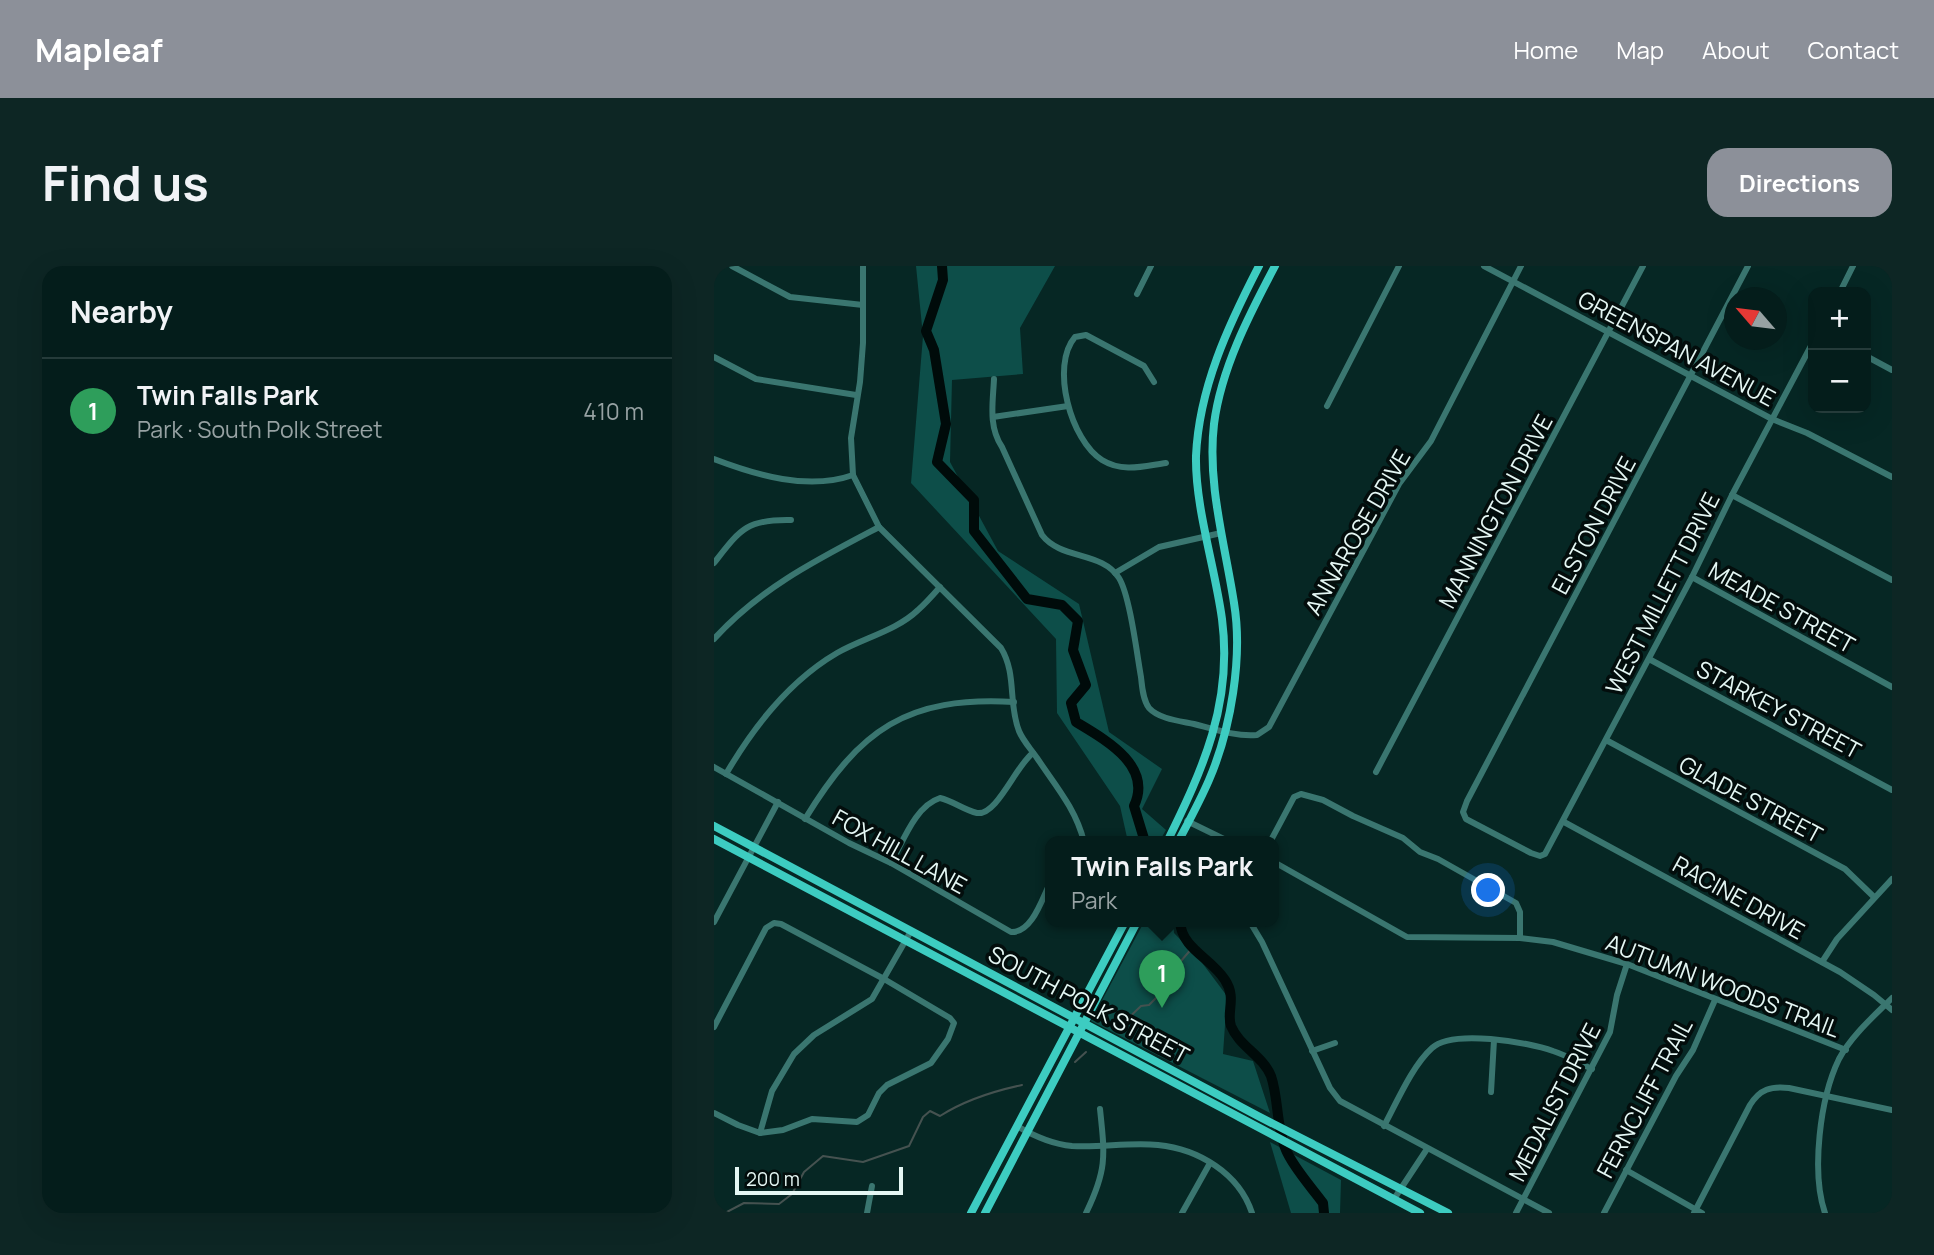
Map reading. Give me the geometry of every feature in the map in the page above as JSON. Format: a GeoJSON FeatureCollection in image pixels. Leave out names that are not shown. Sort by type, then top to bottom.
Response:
{"type":"FeatureCollection","features":[{"type":"Feature","properties":{"kind":"main road"},"geometry":{"type":"LineString","coordinates":[[1170,836],[1201,773],[1215,728],[1221,689],[1222,621],[1199,490],[1196,458],[1199,421],[1207,387],[1241,300],[1259,266]]}},
{"type":"Feature","properties":{"kind":"main road"},"geometry":{"type":"LineString","coordinates":[[1181,836],[1210,779],[1225,731],[1238,650],[1235,606],[1221,533],[1212,457],[1217,406],[1254,306],[1275,266]]}},
{"type":"Feature","properties":{"kind":"main road"},"geometry":{"type":"LineString","coordinates":[[1241,300],[1254,306]]}},
{"type":"Feature","properties":{"kind":"main road"},"geometry":{"type":"LineString","coordinates":[[1196,458],[1212,457]]}},
{"type":"Feature","properties":{"kind":"main road","name":"SOUTH POLK STREET"},"geometry":{"type":"LineString","coordinates":[[714,826],[1258,1116],[1448,1213]]}},
{"type":"Feature","properties":{"kind":"main road","name":"SOUTH POLK STREET"},"geometry":{"type":"LineString","coordinates":[[714,839],[1420,1213]]}},
{"type":"Feature","properties":{"kind":"main road"},"geometry":{"type":"LineString","coordinates":[[971,1213],[1122,927]]}},
{"type":"Feature","properties":{"kind":"main road"},"geometry":{"type":"LineString","coordinates":[[985,1213],[1134,927]]}},
{"type":"Feature","properties":{"kind":"street"},"geometry":{"type":"LineString","coordinates":[[732,266],[790,297],[863,305]]}},
{"type":"Feature","properties":{"kind":"street"},"geometry":{"type":"LineString","coordinates":[[863,266],[861,373],[851,438],[853,475],[879,527],[1001,648],[1010,668],[1019,731],[1074,814],[1082,836]]}},
{"type":"Feature","properties":{"kind":"street"},"geometry":{"type":"LineString","coordinates":[[1137,294],[1151,266]]}},
{"type":"Feature","properties":{"kind":"street"},"geometry":{"type":"LineString","coordinates":[[1327,406],[1399,266]]}},
{"type":"Feature","properties":{"kind":"street","name":"GREENSPAN AVENUE"},"geometry":{"type":"LineString","coordinates":[[1484,266],[1772,419],[1807,433],[1892,477]]}},
{"type":"Feature","properties":{"kind":"street","name":"ANNAROSE DRIVE"},"geometry":{"type":"LineString","coordinates":[[1115,573],[1122,586],[1148,706],[1160,716],[1251,736],[1262,733],[1269,727],[1399,484],[1431,441],[1521,266]]}},
{"type":"Feature","properties":{"kind":"street","name":"MANNINGTON DRIVE"},"geometry":{"type":"LineString","coordinates":[[1377,772],[1643,266]]}},
{"type":"Feature","properties":{"kind":"street","name":"ELSTON DRIVE"},"geometry":{"type":"LineString","coordinates":[[1540,856],[1466,819],[1463,812],[1748,266]]}},
{"type":"Feature","properties":{"kind":"street"},"geometry":{"type":"LineString","coordinates":[[1842,287],[1853,266]]}},
{"type":"Feature","properties":{"kind":"street"},"geometry":{"type":"LineString","coordinates":[[1154,382],[1144,366],[1091,337],[1081,335],[1070,343],[1064,359],[1069,406],[1084,443],[1102,460],[1124,469],[1166,463]]}},
{"type":"Feature","properties":{"kind":"street","name":"WEST MILLETT DRIVE"},"geometry":{"type":"LineString","coordinates":[[1540,856],[1545,854],[1564,822],[1809,350]]}},
{"type":"Feature","properties":{"kind":"street"},"geometry":{"type":"LineString","coordinates":[[714,357],[756,379],[856,395]]}},
{"type":"Feature","properties":{"kind":"street"},"geometry":{"type":"LineString","coordinates":[[1871,359],[1892,370]]}},
{"type":"Feature","properties":{"kind":"street"},"geometry":{"type":"LineString","coordinates":[[994,379],[995,437],[1002,447],[1033,519],[1046,540],[1065,550],[1102,562],[1115,573],[1159,547],[1221,533]]}},
{"type":"Feature","properties":{"kind":"street"},"geometry":{"type":"LineString","coordinates":[[993,416],[1069,406]]}},
{"type":"Feature","properties":{"kind":"street"},"geometry":{"type":"LineString","coordinates":[[714,459],[772,477],[793,480],[824,482],[853,475]]}},
{"type":"Feature","properties":{"kind":"street"},"geometry":{"type":"LineString","coordinates":[[1732,495],[1892,579]]}},
{"type":"Feature","properties":{"kind":"street"},"geometry":{"type":"LineString","coordinates":[[714,563],[736,535],[749,526],[764,520],[791,520]]}},
{"type":"Feature","properties":{"kind":"street"},"geometry":{"type":"LineString","coordinates":[[714,639],[747,606],[766,592],[808,564],[879,527]]}},
{"type":"Feature","properties":{"kind":"street","name":"MEADE STREET"},"geometry":{"type":"LineString","coordinates":[[1692,577],[1892,687]]}},
{"type":"Feature","properties":{"kind":"street"},"geometry":{"type":"LineString","coordinates":[[726,774],[755,728],[794,685],[838,653],[890,628],[917,611],[940,587]]}},
{"type":"Feature","properties":{"kind":"street","name":"STARKEY STREET"},"geometry":{"type":"LineString","coordinates":[[1649,659],[1892,790]]}},
{"type":"Feature","properties":{"kind":"street"},"geometry":{"type":"LineString","coordinates":[[805,819],[844,763],[870,736],[883,728],[946,703],[974,700],[1014,702]]}},
{"type":"Feature","properties":{"kind":"street","name":"GLADE STREET"},"geometry":{"type":"LineString","coordinates":[[1606,740],[1845,869],[1874,897]]}},
{"type":"Feature","properties":{"kind":"street"},"geometry":{"type":"LineString","coordinates":[[891,863],[928,804],[944,799],[975,812],[988,811],[1000,798],[1018,768],[1033,753]]}},
{"type":"Feature","properties":{"kind":"street","name":"FOX HILL LANE"},"geometry":{"type":"LineString","coordinates":[[714,767],[1011,932],[1021,932],[1026,928],[1045,892]]}},
{"type":"Feature","properties":{"kind":"street"},"geometry":{"type":"LineString","coordinates":[[1272,836],[1294,797],[1307,795],[1403,838],[1420,852],[1438,859],[1516,903],[1520,912],[1520,938]]}},
{"type":"Feature","properties":{"kind":"street"},"geometry":{"type":"LineString","coordinates":[[714,922],[778,802]]}},
{"type":"Feature","properties":{"kind":"street"},"geometry":{"type":"LineString","coordinates":[[1179,817],[1217,836]]}},
{"type":"Feature","properties":{"kind":"street","name":"RACINE DRIVE"},"geometry":{"type":"LineString","coordinates":[[1564,822],[1822,962],[1874,995],[1892,1010]]}},
{"type":"Feature","properties":{"kind":"street","name":"AUTUMN WOODS TRAIL"},"geometry":{"type":"LineString","coordinates":[[1279,865],[1407,937],[1520,938],[1553,942],[1627,964],[1846,1049]]}},
{"type":"Feature","properties":{"kind":"street"},"geometry":{"type":"LineString","coordinates":[[1822,962],[1837,939],[1892,879]]}},
{"type":"Feature","properties":{"kind":"street"},"geometry":{"type":"LineString","coordinates":[[714,1027],[769,924],[781,923],[884,979],[950,1018],[954,1023],[943,1048],[931,1063],[887,1085],[862,1120],[850,1122],[812,1119],[783,1130],[760,1133],[714,1113]]}},
{"type":"Feature","properties":{"kind":"street"},"geometry":{"type":"LineString","coordinates":[[1253,927],[1330,1088],[1340,1101],[1549,1213]]}},
{"type":"Feature","properties":{"kind":"street"},"geometry":{"type":"LineString","coordinates":[[760,1133],[772,1091],[794,1054],[814,1035],[872,999],[911,931]]}},
{"type":"Feature","properties":{"kind":"street","name":"MEDALIST DRIVE"},"geometry":{"type":"LineString","coordinates":[[1516,1213],[1610,1032],[1619,987],[1627,964]]}},
{"type":"Feature","properties":{"kind":"street"},"geometry":{"type":"LineString","coordinates":[[1825,1213],[1819,1182],[1818,1150],[1835,1069],[1846,1049],[1892,998]]}},
{"type":"Feature","properties":{"kind":"street","name":"FERNCLIFF TRAIL"},"geometry":{"type":"LineString","coordinates":[[1604,1213],[1693,1050],[1715,1000]]}},
{"type":"Feature","properties":{"kind":"street"},"geometry":{"type":"LineString","coordinates":[[1384,1126],[1419,1063],[1433,1047],[1451,1039],[1525,1044],[1552,1050],[1592,1069]]}},
{"type":"Feature","properties":{"kind":"street"},"geometry":{"type":"LineString","coordinates":[[1491,1092],[1494,1040]]}},
{"type":"Feature","properties":{"kind":"street"},"geometry":{"type":"LineString","coordinates":[[1312,1051],[1335,1043]]}},
{"type":"Feature","properties":{"kind":"street"},"geometry":{"type":"LineString","coordinates":[[1626,1170],[1698,1212],[1750,1105],[1762,1091],[1776,1087],[1828,1095],[1892,1110]]}},
{"type":"Feature","properties":{"kind":"street"},"geometry":{"type":"LineString","coordinates":[[1086,1213],[1101,1178],[1105,1156],[1100,1109]]}},
{"type":"Feature","properties":{"kind":"street"},"geometry":{"type":"LineString","coordinates":[[1017,1126],[1045,1140],[1070,1146],[1157,1145],[1183,1151],[1230,1176],[1241,1187],[1252,1213]]}},
{"type":"Feature","properties":{"kind":"street"},"geometry":{"type":"LineString","coordinates":[[1394,1199],[1427,1149]]}},
{"type":"Feature","properties":{"kind":"street"},"geometry":{"type":"LineString","coordinates":[[1182,1213],[1210,1163]]}},
{"type":"Feature","properties":{"kind":"street"},"geometry":{"type":"LineString","coordinates":[[867,1213],[872,1186]]}},
{"type":"Feature","properties":{"kind":"shaded area"},"geometry":{"type":"Polygon","coordinates":[[[916,266],[1055,266],[1020,328],[1023,374],[952,380],[950,462],[998,551],[1079,604],[1109,732],[1162,769],[1142,809],[1166,830],[1162,836],[1127,836],[1120,806],[1057,713],[1056,639],[911,483],[923,336],[916,266]]]}},
{"type":"Feature","properties":{"kind":"shaded area"},"geometry":{"type":"Polygon","coordinates":[[[1141,927],[1173,927],[1174,933],[1200,960],[1227,996],[1223,1054],[1253,1061],[1270,1113],[1091,1021],[1141,927]]]}},
{"type":"Feature","properties":{"kind":"shaded area"},"geometry":{"type":"Polygon","coordinates":[[[1270,1142],[1341,1180],[1340,1213],[1291,1213],[1270,1142]]]}},
{"type":"Feature","properties":{"kind":"waterway"},"geometry":{"type":"LineString","coordinates":[[942,266],[943,280],[926,331],[934,350],[946,424],[937,462],[974,500],[974,531],[1027,599],[1062,605],[1078,621],[1073,650],[1086,685],[1071,703],[1076,722],[1113,746],[1132,767],[1138,792],[1134,806],[1143,836]]}},
{"type":"Feature","properties":{"kind":"waterway"},"geometry":{"type":"LineString","coordinates":[[1181,927],[1191,946],[1225,980],[1231,999],[1231,1026],[1271,1076],[1286,1150],[1323,1203],[1324,1213]]}},
{"type":"Feature","properties":{"kind":"waterway"},"geometry":{"type":"LineString","coordinates":[[1118,1028],[1141,1006],[1149,1005],[1165,989],[1169,975],[1193,947]]}},
{"type":"Feature","properties":{"kind":"waterway"},"geometry":{"type":"LineString","coordinates":[[1075,1062],[1086,1052]]}},
{"type":"Feature","properties":{"kind":"waterway"},"geometry":{"type":"LineString","coordinates":[[725,1213],[744,1203],[779,1204],[792,1194],[804,1172],[823,1156],[863,1162],[909,1146],[923,1117],[930,1111],[940,1116],[980,1097],[1022,1085]]}},
{"type":"Feature","properties":{"kind":"place","name":"Twin Falls Park"},"geometry":{"type":"Point","coordinates":[1162,1008]}}]}
